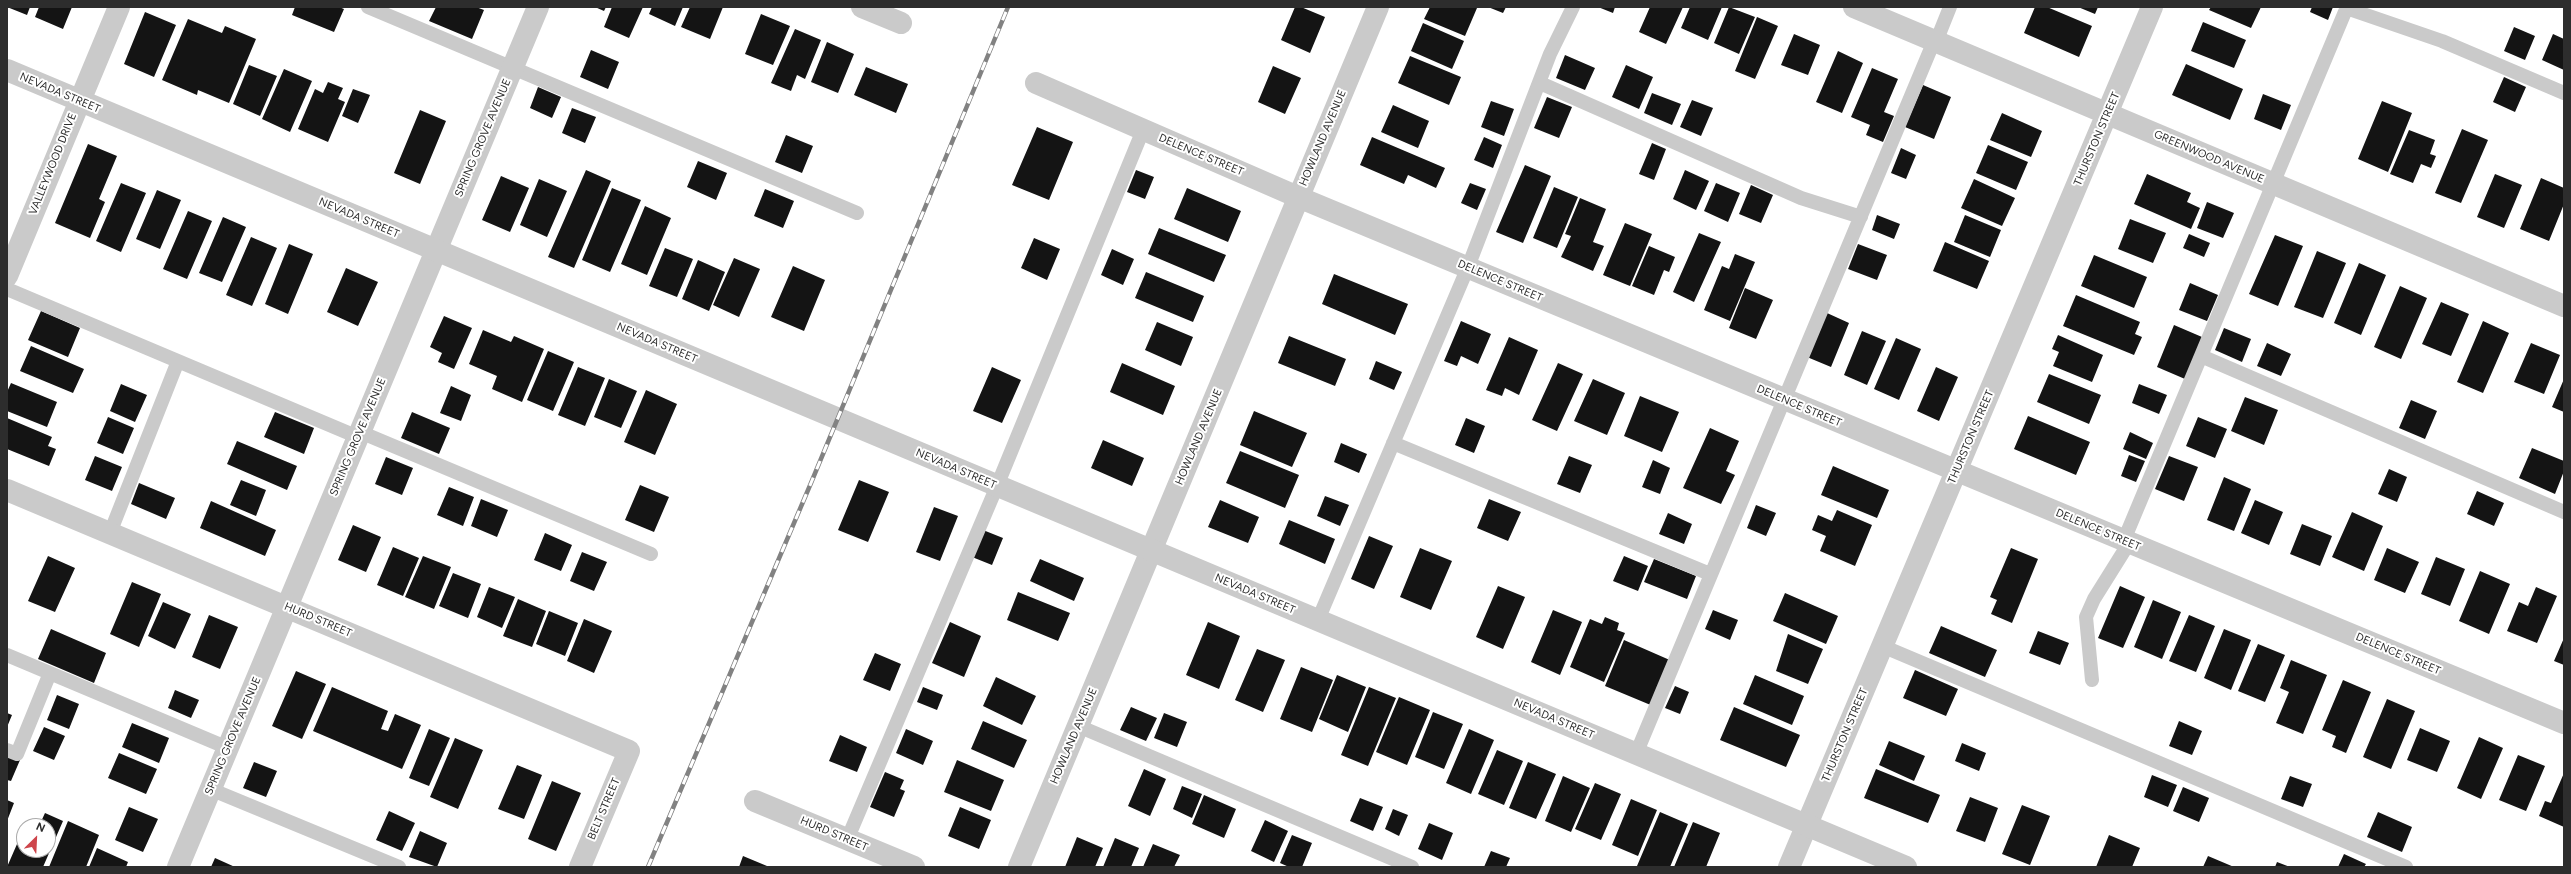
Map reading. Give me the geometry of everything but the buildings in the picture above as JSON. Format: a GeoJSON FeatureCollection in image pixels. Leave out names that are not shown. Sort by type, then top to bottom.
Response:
{"type":"FeatureCollection","features":[{"type":"Feature","properties":{"kind":"street","name":"VALLEYWOOD DRIVE"},"geometry":{"type":"LineString","coordinates":[[7,276],[119,7]]}},
{"type":"Feature","properties":{"kind":"street","name":"SPRING GROVE AVENUE"},"geometry":{"type":"LineString","coordinates":[[178,867],[538,7]]}},
{"type":"Feature","properties":{"kind":"street"},"geometry":{"type":"LineString","coordinates":[[862,7],[901,23]]}},
{"type":"Feature","properties":{"kind":"street","name":"HOWLAND AVENUE"},"geometry":{"type":"LineString","coordinates":[[1019,867],[1378,7]]}},
{"type":"Feature","properties":{"kind":"street","name":"GREENWOOD AVENUE"},"geometry":{"type":"LineString","coordinates":[[1854,7],[2564,306]]}},
{"type":"Feature","properties":{"kind":"street","name":"THURSTON STREET"},"geometry":{"type":"LineString","coordinates":[[1789,867],[2152,7]]}},
{"type":"Feature","properties":{"kind":"street","name":"NEVADA STREET"},"geometry":{"type":"LineString","coordinates":[[7,70],[1906,867]]}},
{"type":"Feature","properties":{"kind":"street","name":"DELENCE STREET"},"geometry":{"type":"LineString","coordinates":[[1036,83],[1298,197],[2564,723]]}},
{"type":"Feature","properties":{"kind":"street","name":"HURD STREET"},"geometry":{"type":"LineString","coordinates":[[7,490],[629,751]]}},
{"type":"Feature","properties":{"kind":"street","name":"BELT STREET"},"geometry":{"type":"LineString","coordinates":[[580,867],[629,751]]}},
{"type":"Feature","properties":{"kind":"street","name":"HURD STREET"},"geometry":{"type":"LineString","coordinates":[[755,801],[914,867]]}},
{"type":"Feature","properties":{"kind":"lane"},"geometry":{"type":"LineString","coordinates":[[368,7],[857,213]]}},
{"type":"Feature","properties":{"kind":"lane"},"geometry":{"type":"LineString","coordinates":[[1318,620],[1468,267],[1540,84],[1573,7]]}},
{"type":"Feature","properties":{"kind":"lane"},"geometry":{"type":"LineString","coordinates":[[1636,754],[1710,574],[1950,7]]}},
{"type":"Feature","properties":{"kind":"lane"},"geometry":{"type":"LineString","coordinates":[[2092,680],[2086,617],[2094,599],[2126,541],[2201,356],[2347,8],[2442,42],[2564,93]]}},
{"type":"Feature","properties":{"kind":"lane"},"geometry":{"type":"LineString","coordinates":[[1540,84],[1801,198],[1861,217]]}},
{"type":"Feature","properties":{"kind":"lane"},"geometry":{"type":"LineString","coordinates":[[847,840],[997,486],[1143,130]]}},
{"type":"Feature","properties":{"kind":"lane"},"geometry":{"type":"LineString","coordinates":[[7,289],[178,361],[651,554]]}},
{"type":"Feature","properties":{"kind":"lane"},"geometry":{"type":"LineString","coordinates":[[2201,356],[2564,512]]}},
{"type":"Feature","properties":{"kind":"lane"},"geometry":{"type":"LineString","coordinates":[[110,533],[178,361]]}},
{"type":"Feature","properties":{"kind":"lane"},"geometry":{"type":"LineString","coordinates":[[1393,443],[1710,574]]}},
{"type":"Feature","properties":{"kind":"lane"},"geometry":{"type":"LineString","coordinates":[[1882,646],[2406,867]]}},
{"type":"Feature","properties":{"kind":"lane"},"geometry":{"type":"LineString","coordinates":[[7,654],[228,748]]}},
{"type":"Feature","properties":{"kind":"lane"},"geometry":{"type":"LineString","coordinates":[[7,750],[17,754],[50,673]]}},
{"type":"Feature","properties":{"kind":"lane"},"geometry":{"type":"LineString","coordinates":[[1078,726],[1412,867]]}},
{"type":"Feature","properties":{"kind":"lane"},"geometry":{"type":"LineString","coordinates":[[210,789],[399,867]]}},
{"type":"Feature","properties":{"kind":"railway"},"geometry":{"type":"LineString","coordinates":[[648,867],[811,483],[1008,7]]}}]}
